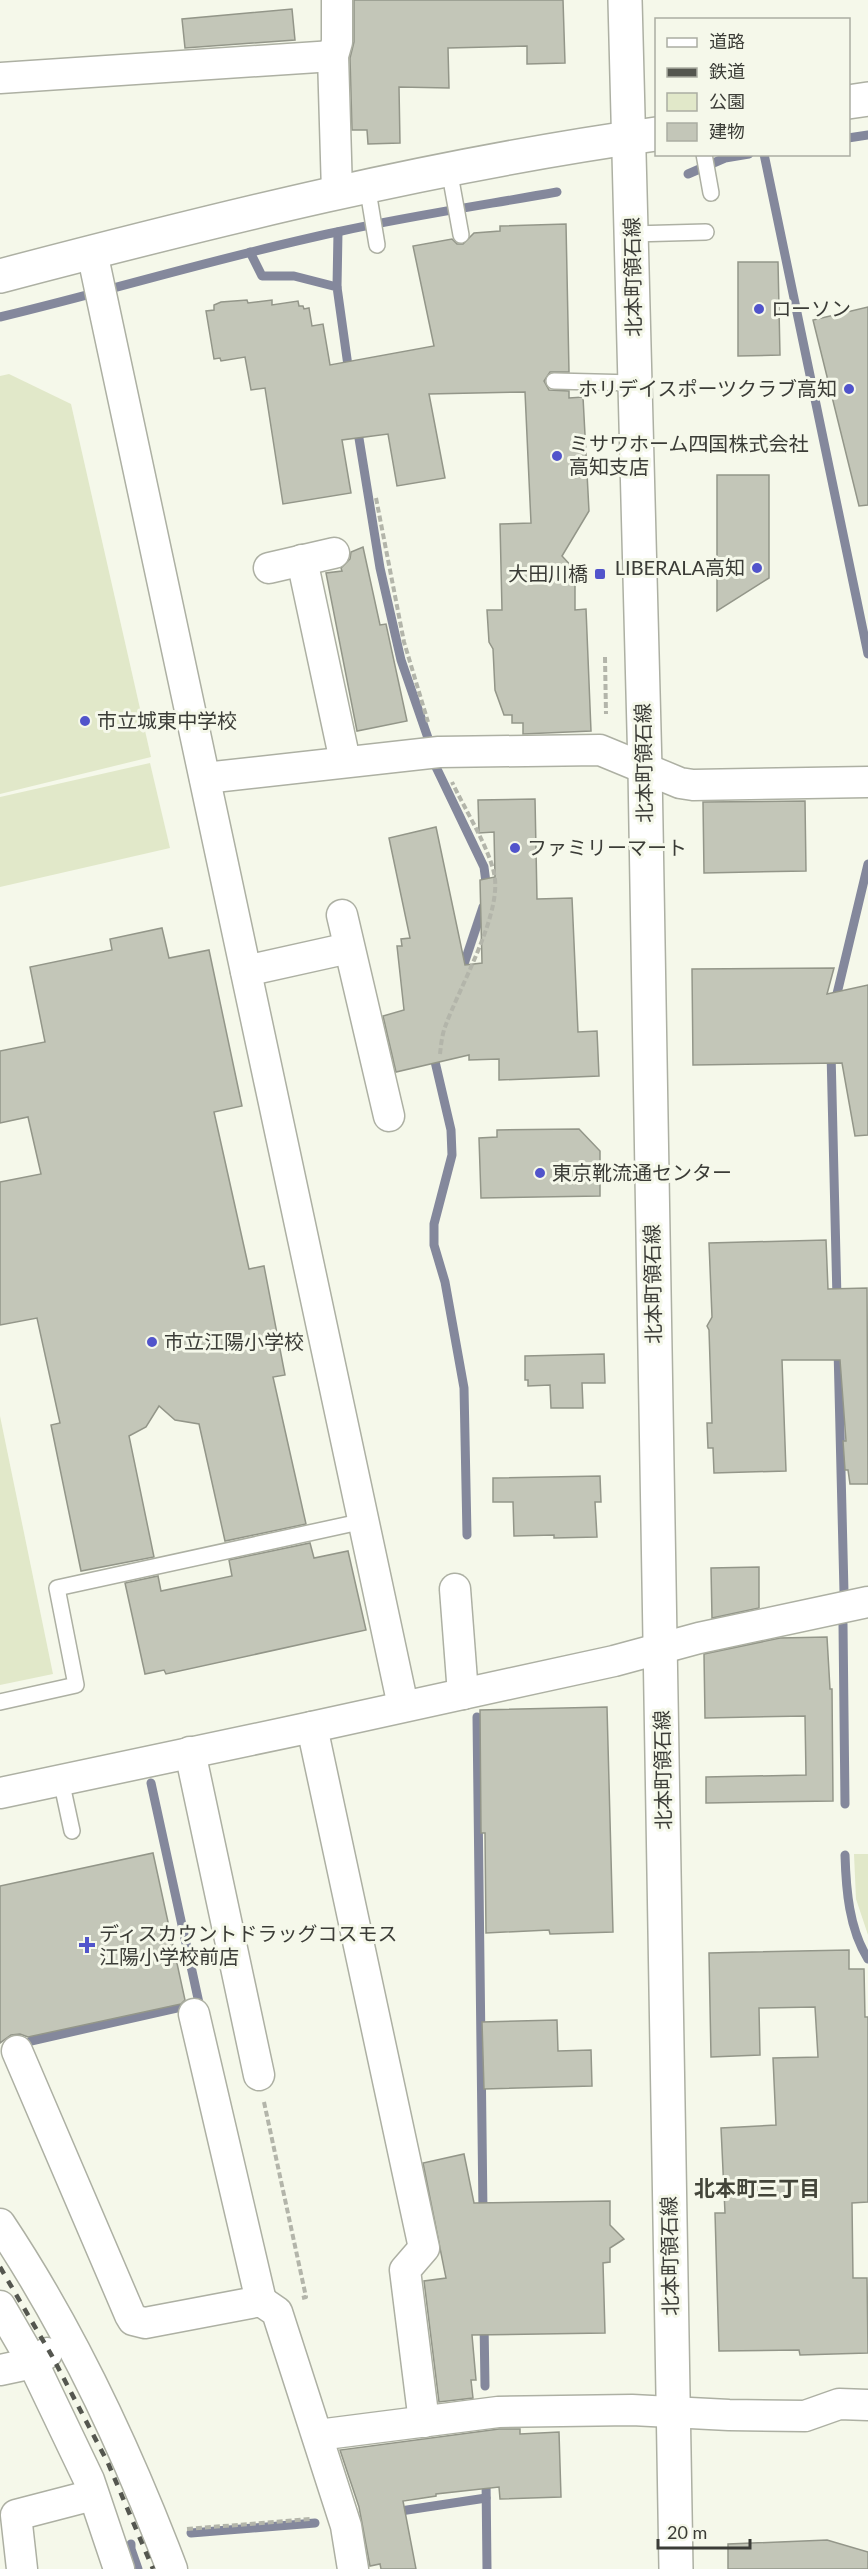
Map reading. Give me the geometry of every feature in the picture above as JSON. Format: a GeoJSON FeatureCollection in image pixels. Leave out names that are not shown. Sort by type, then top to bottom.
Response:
{"type":"FeatureCollection","features":[{"type":"Feature","properties":{"kind":"main road","name":"北本町領石線"},"geometry":{"type":"LineString","coordinates":[[625,0],[643,136],[632,234],[645,769],[676,2569]]}},
{"type":"Feature","properties":{"kind":"main road"},"geometry":{"type":"LineString","coordinates":[[850,102],[868,99]]}},
{"type":"Feature","properties":{"kind":"main road"},"geometry":{"type":"LineString","coordinates":[[0,276],[98,280],[359,196],[451,181],[643,136]]}},
{"type":"Feature","properties":{"kind":"street"},"geometry":{"type":"LineString","coordinates":[[337,0],[337,42],[333,56],[359,196]]}},
{"type":"Feature","properties":{"kind":"street"},"geometry":{"type":"LineString","coordinates":[[0,78],[333,56]]}},
{"type":"Feature","properties":{"kind":"street"},"geometry":{"type":"LineString","coordinates":[[98,280],[403,1706]]}},
{"type":"Feature","properties":{"kind":"street"},"geometry":{"type":"LineString","coordinates":[[269,568],[334,553]]}},
{"type":"Feature","properties":{"kind":"street"},"geometry":{"type":"LineString","coordinates":[[302,560],[345,761]]}},
{"type":"Feature","properties":{"kind":"street"},"geometry":{"type":"LineString","coordinates":[[205,778],[439,752],[600,750],[680,783],[693,785],[868,782]]}},
{"type":"Feature","properties":{"kind":"street"},"geometry":{"type":"LineString","coordinates":[[342,915],[388,1116]]}},
{"type":"Feature","properties":{"kind":"street"},"geometry":{"type":"LineString","coordinates":[[246,971],[349,948]]}},
{"type":"Feature","properties":{"kind":"street"},"geometry":{"type":"LineString","coordinates":[[455,1589],[463,1694]]}},
{"type":"Feature","properties":{"kind":"street"},"geometry":{"type":"LineString","coordinates":[[0,1793],[463,1694],[661,1649],[699,1638],[868,1602]]}},
{"type":"Feature","properties":{"kind":"street"},"geometry":{"type":"LineString","coordinates":[[312,1727],[424,2248],[405,2270],[424,2422]]}},
{"type":"Feature","properties":{"kind":"street"},"geometry":{"type":"LineString","coordinates":[[190,1752],[259,2075]]}},
{"type":"Feature","properties":{"kind":"street"},"geometry":{"type":"LineString","coordinates":[[194,2014],[269,2307],[318,2434],[346,2526],[353,2569]]}},
{"type":"Feature","properties":{"kind":"street"},"geometry":{"type":"LineString","coordinates":[[17,2051],[134,2320],[145,2323],[269,2307]]}},
{"type":"Feature","properties":{"kind":"street"},"geometry":{"type":"LineString","coordinates":[[0,2224],[68,2338],[108,2414],[140,2486],[172,2569]]}},
{"type":"Feature","properties":{"kind":"street"},"geometry":{"type":"LineString","coordinates":[[0,2306],[33,2363],[89,2480],[119,2569]]}},
{"type":"Feature","properties":{"kind":"street"},"geometry":{"type":"LineString","coordinates":[[0,2370],[33,2363],[68,2338]]}},
{"type":"Feature","properties":{"kind":"street"},"geometry":{"type":"LineString","coordinates":[[318,2434],[498,2412],[632,2410],[805,2416],[839,2404],[868,2405]]}},
{"type":"Feature","properties":{"kind":"street"},"geometry":{"type":"LineString","coordinates":[[22,2569],[16,2515],[93,2495]]}},
{"type":"Feature","properties":{"kind":"lane"},"geometry":{"type":"LineString","coordinates":[[704,156],[711,193]]}},
{"type":"Feature","properties":{"kind":"lane"},"geometry":{"type":"LineString","coordinates":[[451,181],[461,235]]}},
{"type":"Feature","properties":{"kind":"lane"},"geometry":{"type":"LineString","coordinates":[[359,196],[377,245]]}},
{"type":"Feature","properties":{"kind":"lane"},"geometry":{"type":"LineString","coordinates":[[632,234],[706,232]]}},
{"type":"Feature","properties":{"kind":"lane"},"geometry":{"type":"LineString","coordinates":[[554,381],[635,383]]}},
{"type":"Feature","properties":{"kind":"lane"},"geometry":{"type":"LineString","coordinates":[[0,1702],[76,1685],[57,1588],[364,1521]]}},
{"type":"Feature","properties":{"kind":"lane"},"geometry":{"type":"LineString","coordinates":[[62,1780],[72,1831]]}},
{"type":"Feature","properties":{"kind":"path"},"geometry":{"type":"LineString","coordinates":[[605,657],[606,714]]}},
{"type":"Feature","properties":{"kind":"path"},"geometry":{"type":"LineString","coordinates":[[259,2075],[306,2297],[269,2307]]}},
{"type":"Feature","properties":{"kind":"path"},"geometry":{"type":"LineString","coordinates":[[178,2529],[342,2516]]}},
{"type":"Feature","properties":{"kind":"green space"},"geometry":{"type":"Polygon","coordinates":[[[9,374],[71,404],[151,757],[0,794],[0,376],[9,374]]]}},
{"type":"Feature","properties":{"kind":"green space"},"geometry":{"type":"Polygon","coordinates":[[[150,763],[170,848],[0,887],[0,797],[150,763]]]}},
{"type":"Feature","properties":{"kind":"green space"},"geometry":{"type":"Polygon","coordinates":[[[0,1416],[53,1674],[0,1685],[0,1416]]]}},
{"type":"Feature","properties":{"kind":"green space"},"geometry":{"type":"Polygon","coordinates":[[[854,1854],[868,1854],[868,1935],[856,1899],[854,1854]]]}},
{"type":"Feature","properties":{"kind":"building"},"geometry":{"type":"Polygon","coordinates":[[[354,0],[563,0],[565,63],[527,64],[527,46],[448,48],[449,88],[399,87],[400,143],[368,144],[367,130],[352,130],[350,58],[354,42],[354,0]]]}},
{"type":"Feature","properties":{"kind":"building"},"geometry":{"type":"Polygon","coordinates":[[[292,9],[295,40],[185,48],[182,19],[292,9]]]}},
{"type":"Feature","properties":{"kind":"building"},"geometry":{"type":"Polygon","coordinates":[[[566,224],[569,372],[550,372],[544,381],[549,390],[569,391],[569,398],[583,397],[589,511],[562,556],[575,570],[575,610],[586,609],[591,731],[523,734],[523,723],[512,723],[512,715],[504,715],[495,690],[493,649],[489,642],[487,610],[502,610],[500,524],[531,523],[525,392],[429,394],[445,478],[397,486],[388,434],[342,440],[351,493],[283,504],[265,388],[251,390],[245,357],[221,361],[220,358],[214,359],[206,311],[214,310],[214,305],[221,302],[247,300],[248,303],[272,300],[272,305],[298,301],[299,306],[303,306],[304,309],[309,308],[312,326],[323,324],[330,365],[434,346],[413,246],[452,239],[457,244],[463,244],[474,233],[500,231],[500,226],[566,224]]]}},
{"type":"Feature","properties":{"kind":"building","name":"ローソン"},"geometry":{"type":"Polygon","coordinates":[[[738,262],[778,262],[780,355],[738,356],[738,262]]]}},
{"type":"Feature","properties":{"kind":"building","name":"ホリデイスポーツクラブ高知"},"geometry":{"type":"Polygon","coordinates":[[[868,307],[868,505],[859,506],[813,320],[868,307]]]}},
{"type":"Feature","properties":{"kind":"building"},"geometry":{"type":"Polygon","coordinates":[[[717,475],[769,475],[769,578],[717,611],[717,475]]]}},
{"type":"Feature","properties":{"kind":"building"},"geometry":{"type":"Polygon","coordinates":[[[363,547],[380,625],[386,624],[407,721],[357,731],[326,573],[342,571],[341,568],[350,559],[351,552],[363,547]]]}},
{"type":"Feature","properties":{"kind":"building"},"geometry":{"type":"Polygon","coordinates":[[[535,799],[537,899],[572,898],[578,1032],[597,1031],[599,1076],[499,1080],[499,1059],[469,1060],[469,1055],[396,1072],[383,1016],[404,1010],[397,946],[402,946],[401,939],[410,938],[389,838],[436,827],[465,965],[482,963],[480,880],[495,877],[494,832],[479,833],[478,800],[535,799]]]}},
{"type":"Feature","properties":{"kind":"building"},"geometry":{"type":"Polygon","coordinates":[[[805,801],[806,871],[704,873],[703,802],[805,801]]]}},
{"type":"Feature","properties":{"kind":"building"},"geometry":{"type":"Polygon","coordinates":[[[162,928],[169,958],[209,950],[242,1106],[214,1112],[249,1269],[264,1266],[285,1375],[273,1377],[306,1524],[225,1541],[199,1424],[175,1420],[159,1406],[146,1427],[129,1436],[154,1557],[81,1571],[51,1425],[60,1423],[37,1318],[0,1325],[0,1182],[41,1174],[28,1117],[0,1123],[0,1051],[45,1042],[30,967],[112,950],[110,939],[162,928]]]}},
{"type":"Feature","properties":{"kind":"building"},"geometry":{"type":"Polygon","coordinates":[[[834,968],[827,994],[868,985],[868,1135],[855,1136],[842,1063],[693,1065],[692,969],[834,968]]]}},
{"type":"Feature","properties":{"kind":"building","name":"東京靴流通センター"},"geometry":{"type":"Polygon","coordinates":[[[579,1129],[600,1151],[600,1196],[481,1198],[479,1138],[497,1137],[497,1130],[579,1129]]]}},
{"type":"Feature","properties":{"kind":"building"},"geometry":{"type":"Polygon","coordinates":[[[826,1240],[828,1289],[867,1288],[868,1484],[850,1484],[848,1470],[845,1470],[843,1441],[846,1441],[840,1360],[782,1360],[786,1471],[714,1473],[713,1448],[708,1448],[707,1423],[712,1423],[707,1326],[712,1317],[709,1243],[826,1240]]]}},
{"type":"Feature","properties":{"kind":"building"},"geometry":{"type":"Polygon","coordinates":[[[604,1354],[605,1383],[582,1383],[583,1408],[551,1408],[550,1385],[528,1386],[528,1380],[525,1380],[525,1356],[604,1354]]]}},
{"type":"Feature","properties":{"kind":"building"},"geometry":{"type":"Polygon","coordinates":[[[600,1476],[601,1502],[595,1502],[597,1537],[514,1536],[513,1502],[493,1502],[493,1478],[600,1476]]]}},
{"type":"Feature","properties":{"kind":"building"},"geometry":{"type":"Polygon","coordinates":[[[310,1543],[314,1558],[348,1551],[366,1630],[166,1674],[164,1670],[145,1674],[125,1583],[158,1576],[161,1591],[232,1576],[229,1560],[310,1543]]]}},
{"type":"Feature","properties":{"kind":"building"},"geometry":{"type":"Polygon","coordinates":[[[759,1567],[759,1608],[712,1618],[711,1568],[759,1567]]]}},
{"type":"Feature","properties":{"kind":"building"},"geometry":{"type":"Polygon","coordinates":[[[827,1637],[830,1689],[832,1689],[833,1801],[706,1803],[706,1777],[806,1775],[805,1716],[705,1718],[704,1654],[780,1638],[827,1637]]]}},
{"type":"Feature","properties":{"kind":"building"},"geometry":{"type":"Polygon","coordinates":[[[607,1707],[613,1932],[550,1934],[549,1930],[486,1933],[485,1833],[481,1833],[480,1710],[607,1707]]]}},
{"type":"Feature","properties":{"kind":"building","name":"ディスカウントドラッグコスモス 江陽小学校前店"},"geometry":{"type":"Polygon","coordinates":[[[153,1853],[185,2000],[181,2004],[28,2037],[20,2034],[11,2035],[0,2043],[0,1886],[153,1853]]]}},
{"type":"Feature","properties":{"kind":"building"},"geometry":{"type":"Polygon","coordinates":[[[849,1950],[849,1969],[864,1969],[865,2017],[868,2017],[868,2202],[852,2203],[853,2278],[867,2278],[868,2353],[800,2355],[799,2350],[719,2351],[715,2213],[725,2213],[721,2128],[776,2125],[773,2058],[818,2057],[815,2007],[759,2008],[760,2055],[711,2057],[709,1953],[849,1950]]]}},
{"type":"Feature","properties":{"kind":"building"},"geometry":{"type":"Polygon","coordinates":[[[557,2020],[558,2051],[591,2050],[592,2086],[484,2089],[482,2022],[557,2020]]]}},
{"type":"Feature","properties":{"kind":"building"},"geometry":{"type":"Polygon","coordinates":[[[464,2154],[474,2203],[610,2201],[610,2225],[624,2239],[610,2248],[610,2262],[603,2263],[605,2333],[472,2335],[476,2380],[471,2380],[473,2398],[439,2402],[424,2281],[446,2278],[423,2163],[464,2154]]]}},
{"type":"Feature","properties":{"kind":"building"},"geometry":{"type":"Polygon","coordinates":[[[499,2429],[520,2429],[520,2434],[559,2432],[561,2497],[500,2499],[499,2487],[436,2494],[436,2496],[403,2501],[416,2569],[381,2569],[380,2564],[370,2566],[359,2507],[340,2450],[499,2429]]]}},
{"type":"Feature","properties":{"kind":"building"},"geometry":{"type":"Polygon","coordinates":[[[827,2540],[868,2552],[868,2569],[728,2569],[728,2544],[827,2540]]]}},
{"type":"Feature","properties":{"kind":"waterway"},"geometry":{"type":"LineString","coordinates":[[850,138],[868,135]]}},
{"type":"Feature","properties":{"kind":"waterway"},"geometry":{"type":"LineString","coordinates":[[688,174],[725,158],[737,156]]}},
{"type":"Feature","properties":{"kind":"waterway"},"geometry":{"type":"LineString","coordinates":[[764,156],[868,654]]}},
{"type":"Feature","properties":{"kind":"waterway"},"geometry":{"type":"LineString","coordinates":[[0,317],[294,241],[557,192]]}},
{"type":"Feature","properties":{"kind":"waterway"},"geometry":{"type":"LineString","coordinates":[[337,287],[338,232]]}},
{"type":"Feature","properties":{"kind":"waterway"},"geometry":{"type":"LineString","coordinates":[[250,252],[262,276],[294,276],[337,287],[349,373]]}},
{"type":"Feature","properties":{"kind":"waterway"},"geometry":{"type":"LineString","coordinates":[[357,426],[380,568],[401,660],[428,738]]}},
{"type":"Feature","properties":{"kind":"waterway"},"geometry":{"type":"LineString","coordinates":[[436,767],[484,867],[487,890]]}},
{"type":"Feature","properties":{"kind":"waterway"},"geometry":{"type":"LineString","coordinates":[[835,1002],[868,864]]}},
{"type":"Feature","properties":{"kind":"waterway"},"geometry":{"type":"LineString","coordinates":[[461,973],[483,907]]}},
{"type":"Feature","properties":{"kind":"waterway"},"geometry":{"type":"LineString","coordinates":[[831,1052],[837,1299]]}},
{"type":"Feature","properties":{"kind":"waterway"},"geometry":{"type":"LineString","coordinates":[[433,1053],[451,1130],[452,1155],[434,1224],[434,1245],[445,1282],[464,1388],[467,1535]]}},
{"type":"Feature","properties":{"kind":"waterway"},"geometry":{"type":"LineString","coordinates":[[838,1349],[844,1592]]}},
{"type":"Feature","properties":{"kind":"waterway"},"geometry":{"type":"LineString","coordinates":[[843,1624],[845,1804]]}},
{"type":"Feature","properties":{"kind":"waterway"},"geometry":{"type":"LineString","coordinates":[[477,1717],[483,2213]]}},
{"type":"Feature","properties":{"kind":"waterway"},"geometry":{"type":"LineString","coordinates":[[31,2041],[199,2003],[151,1783]]}},
{"type":"Feature","properties":{"kind":"waterway"},"geometry":{"type":"LineString","coordinates":[[845,1855],[853,1922],[868,1959]]}},
{"type":"Feature","properties":{"kind":"waterway"},"geometry":{"type":"LineString","coordinates":[[484,2322],[485,2386]]}},
{"type":"Feature","properties":{"kind":"waterway"},"geometry":{"type":"LineString","coordinates":[[486,2478],[487,2569]]}},
{"type":"Feature","properties":{"kind":"waterway"},"geometry":{"type":"LineString","coordinates":[[394,2512],[486,2498]]}},
{"type":"Feature","properties":{"kind":"waterway"},"geometry":{"type":"LineString","coordinates":[[191,2533],[315,2523]]}},
{"type":"Feature","properties":{"kind":"waterway"},"geometry":{"type":"LineString","coordinates":[[131,2544],[138,2569]]}},
{"type":"Feature","properties":{"kind":"railway"},"geometry":{"type":"LineString","coordinates":[[0,2267],[52,2356],[108,2463],[153,2569]]}},
{"type":"Feature","properties":{"kind":"place","name":"ローソン"},"geometry":{"type":"Point","coordinates":[759,309]}},
{"type":"Feature","properties":{"kind":"place","name":"ホリデイスポーツクラブ高知"},"geometry":{"type":"Point","coordinates":[849,389]}},
{"type":"Feature","properties":{"kind":"place","name":"ミサワホーム四国株式会社 高知支店"},"geometry":{"type":"Point","coordinates":[557,456]}},
{"type":"Feature","properties":{"kind":"place","name":"LIBERALA高知"},"geometry":{"type":"Point","coordinates":[757,568]}},
{"type":"Feature","properties":{"kind":"place","name":"大田川橋"},"geometry":{"type":"Point","coordinates":[600,574]}},
{"type":"Feature","properties":{"kind":"place","name":"市立城東中学校"},"geometry":{"type":"Point","coordinates":[85,721]}},
{"type":"Feature","properties":{"kind":"place","name":"ファミリーマート"},"geometry":{"type":"Point","coordinates":[515,848]}},
{"type":"Feature","properties":{"kind":"place","name":"東京靴流通センター"},"geometry":{"type":"Point","coordinates":[540,1173]}},
{"type":"Feature","properties":{"kind":"place","name":"市立江陽小学校"},"geometry":{"type":"Point","coordinates":[152,1342]}},
{"type":"Feature","properties":{"kind":"place","name":"ディスカウントドラッグコスモス 江陽小学校前店"},"geometry":{"type":"Point","coordinates":[87,1945]}},
{"type":"Feature","properties":{"kind":"district","name":"北本町三丁目"},"geometry":{"type":"Point","coordinates":[757,2189]}}]}
